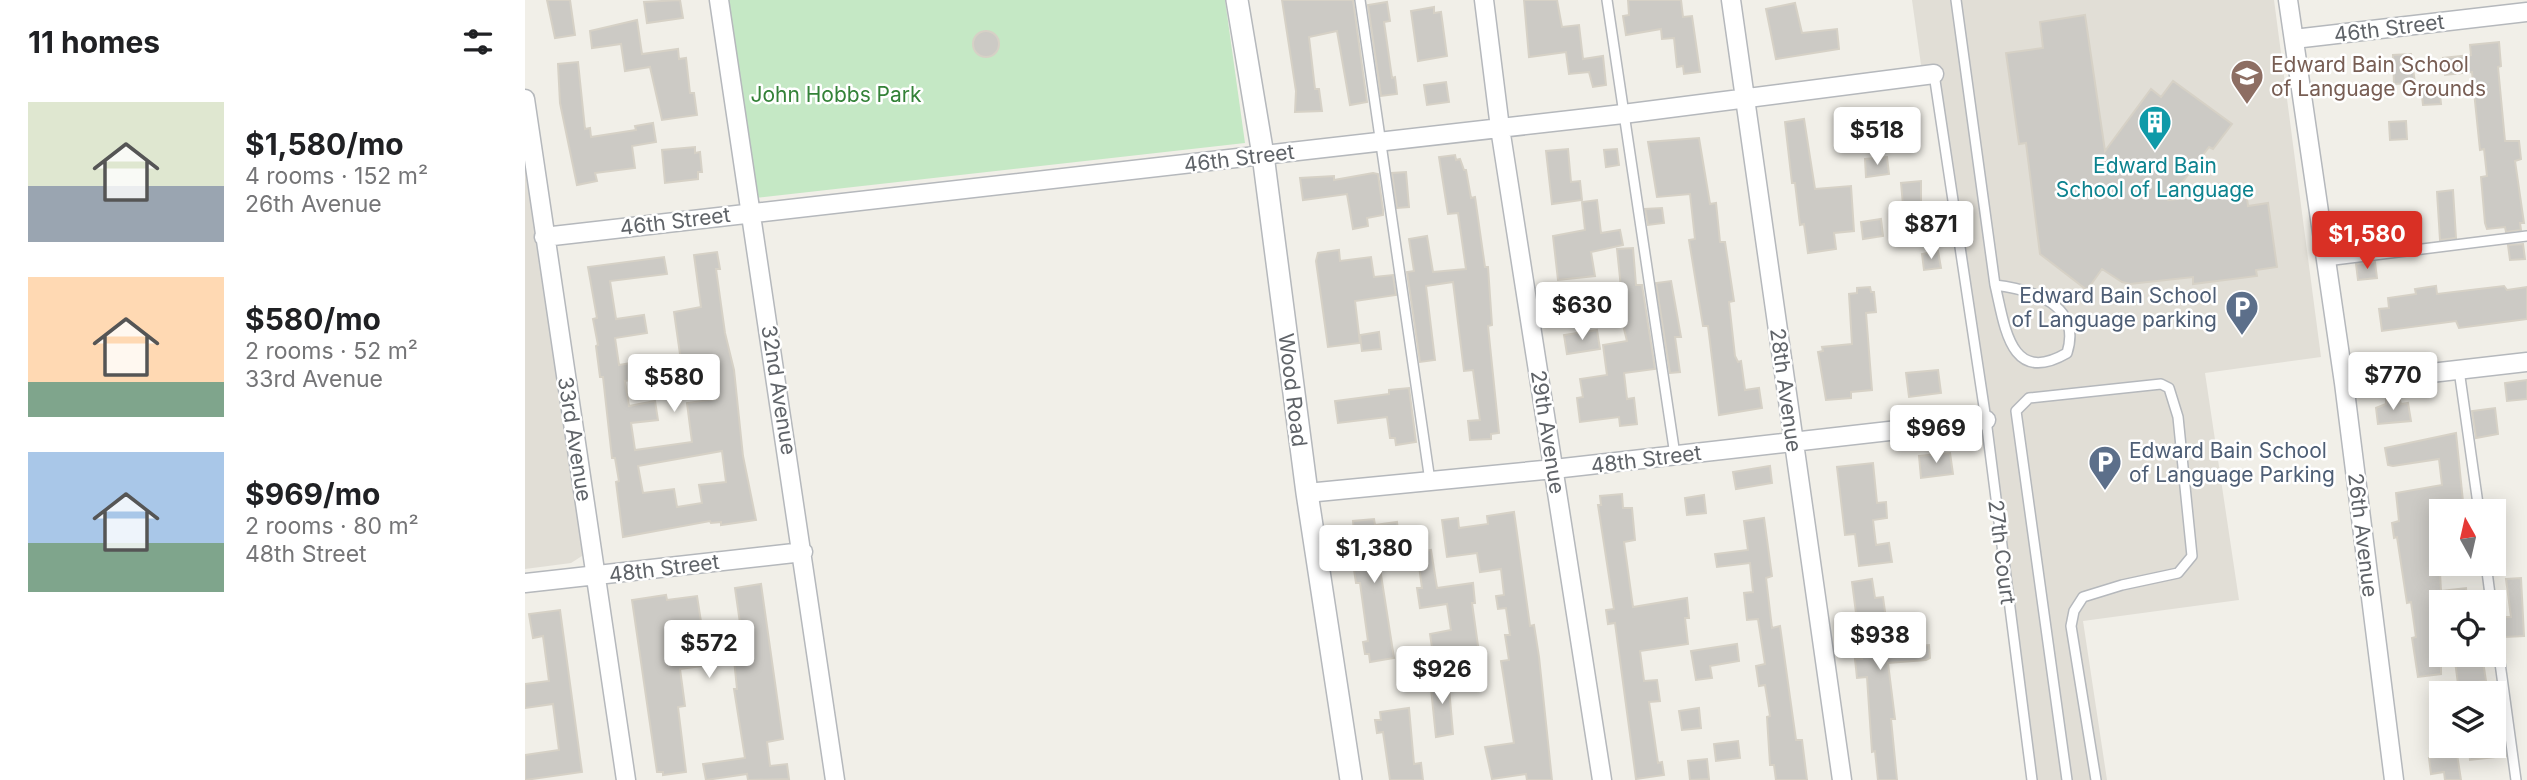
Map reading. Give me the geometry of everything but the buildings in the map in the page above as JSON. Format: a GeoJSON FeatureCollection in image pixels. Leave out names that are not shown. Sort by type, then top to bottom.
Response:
{"type":"FeatureCollection","features":[{"type":"Feature","properties":{"kind":"street","name":"32nd Avenue"},"geometry":{"type":"LineString","coordinates":[[719,0],[835,780]]}},
{"type":"Feature","properties":{"kind":"street","name":"Wood Road"},"geometry":{"type":"LineString","coordinates":[[1237,0],[1263,155],[1307,493],[1351,780]]}},
{"type":"Feature","properties":{"kind":"street","name":"29th Avenue"},"geometry":{"type":"LineString","coordinates":[[1484,0],[1500,128],[1602,780]]}},
{"type":"Feature","properties":{"kind":"street","name":"28th Avenue"},"geometry":{"type":"LineString","coordinates":[[1731,0],[1842,780]]}},
{"type":"Feature","properties":{"kind":"street","name":"26th Avenue"},"geometry":{"type":"LineString","coordinates":[[2288,0],[2344,383],[2395,780]]}},
{"type":"Feature","properties":{"kind":"street","name":"46th Street"},"geometry":{"type":"LineString","coordinates":[[2294,40],[2527,12]]}},
{"type":"Feature","properties":{"kind":"street","name":"46th Street"},"geometry":{"type":"LineString","coordinates":[[544,237],[1623,114],[1934,74]]}},
{"type":"Feature","properties":{"kind":"street","name":"33rd Avenue"},"geometry":{"type":"LineString","coordinates":[[525,99],[626,780]]}},
{"type":"Feature","properties":{"kind":"street"},"geometry":{"type":"LineString","coordinates":[[2344,383],[2527,362]]}},
{"type":"Feature","properties":{"kind":"street","name":"48th Street"},"geometry":{"type":"LineString","coordinates":[[1307,493],[1675,456],[1986,420]]}},
{"type":"Feature","properties":{"kind":"street","name":"48th Street"},"geometry":{"type":"LineString","coordinates":[[525,583],[803,552]]}},
{"type":"Feature","properties":{"kind":"lane"},"geometry":{"type":"LineString","coordinates":[[1360,0],[1430,481]]}},
{"type":"Feature","properties":{"kind":"lane"},"geometry":{"type":"LineString","coordinates":[[1607,0],[1675,456]]}},
{"type":"Feature","properties":{"kind":"lane"},"geometry":{"type":"LineString","coordinates":[[1956,0],[1995,285],[2006,331],[2014,351],[2023,360],[2038,364],[2052,362],[2067,353],[2072,337],[2069,319],[2056,306],[2020,288],[1995,285]]}},
{"type":"Feature","properties":{"kind":"lane","name":"27th Court"},"geometry":{"type":"LineString","coordinates":[[1934,74],[1986,420],[2032,780]]}},
{"type":"Feature","properties":{"kind":"lane"},"geometry":{"type":"LineString","coordinates":[[2326,261],[2527,236]]}},
{"type":"Feature","properties":{"kind":"lane"},"geometry":{"type":"LineString","coordinates":[[2459,370],[2477,499]]}},
{"type":"Feature","properties":{"kind":"lane"},"geometry":{"type":"LineString","coordinates":[[2067,780],[2016,411],[2029,398],[2161,384],[2169,388],[2178,417],[2192,556],[2178,573],[2083,597],[2074,611],[2071,626],[2096,780]]}},
{"type":"Feature","properties":{"kind":"lane"},"geometry":{"type":"LineString","coordinates":[[2501,667],[2516,780]]}},
{"type":"Feature","properties":{"kind":"shaded area"},"geometry":{"type":"Polygon","coordinates":[[[1912,0],[2274,0],[2321,357],[2205,373],[2239,600],[2083,621],[2107,780],[2035,780],[1936,80],[1922,72],[1912,0]]]}},
{"type":"Feature","properties":{"kind":"shaded area"},"geometry":{"type":"Polygon","coordinates":[[[525,149],[583,547],[582,556],[571,563],[525,569],[525,149]]]}},
{"type":"Feature","properties":{"kind":"green space","name":"John Hobbs Park"},"geometry":{"type":"Polygon","coordinates":[[[728,0],[1225,0],[1245,143],[755,198],[728,0]]]}},
{"type":"Feature","properties":{"kind":"place","name":"Edward Bain School of Language Grounds"},"geometry":{"type":"Point","coordinates":[2247,106]}},
{"type":"Feature","properties":{"kind":"place","name":"Edward Bain School of Language"},"geometry":{"type":"Point","coordinates":[2155,152]}},
{"type":"Feature","properties":{"kind":"place","name":"Edward Bain School of Language parking"},"geometry":{"type":"Point","coordinates":[2242,337]}},
{"type":"Feature","properties":{"kind":"place","name":"Edward Bain School of Language Parking"},"geometry":{"type":"Point","coordinates":[2105,492]}}]}
